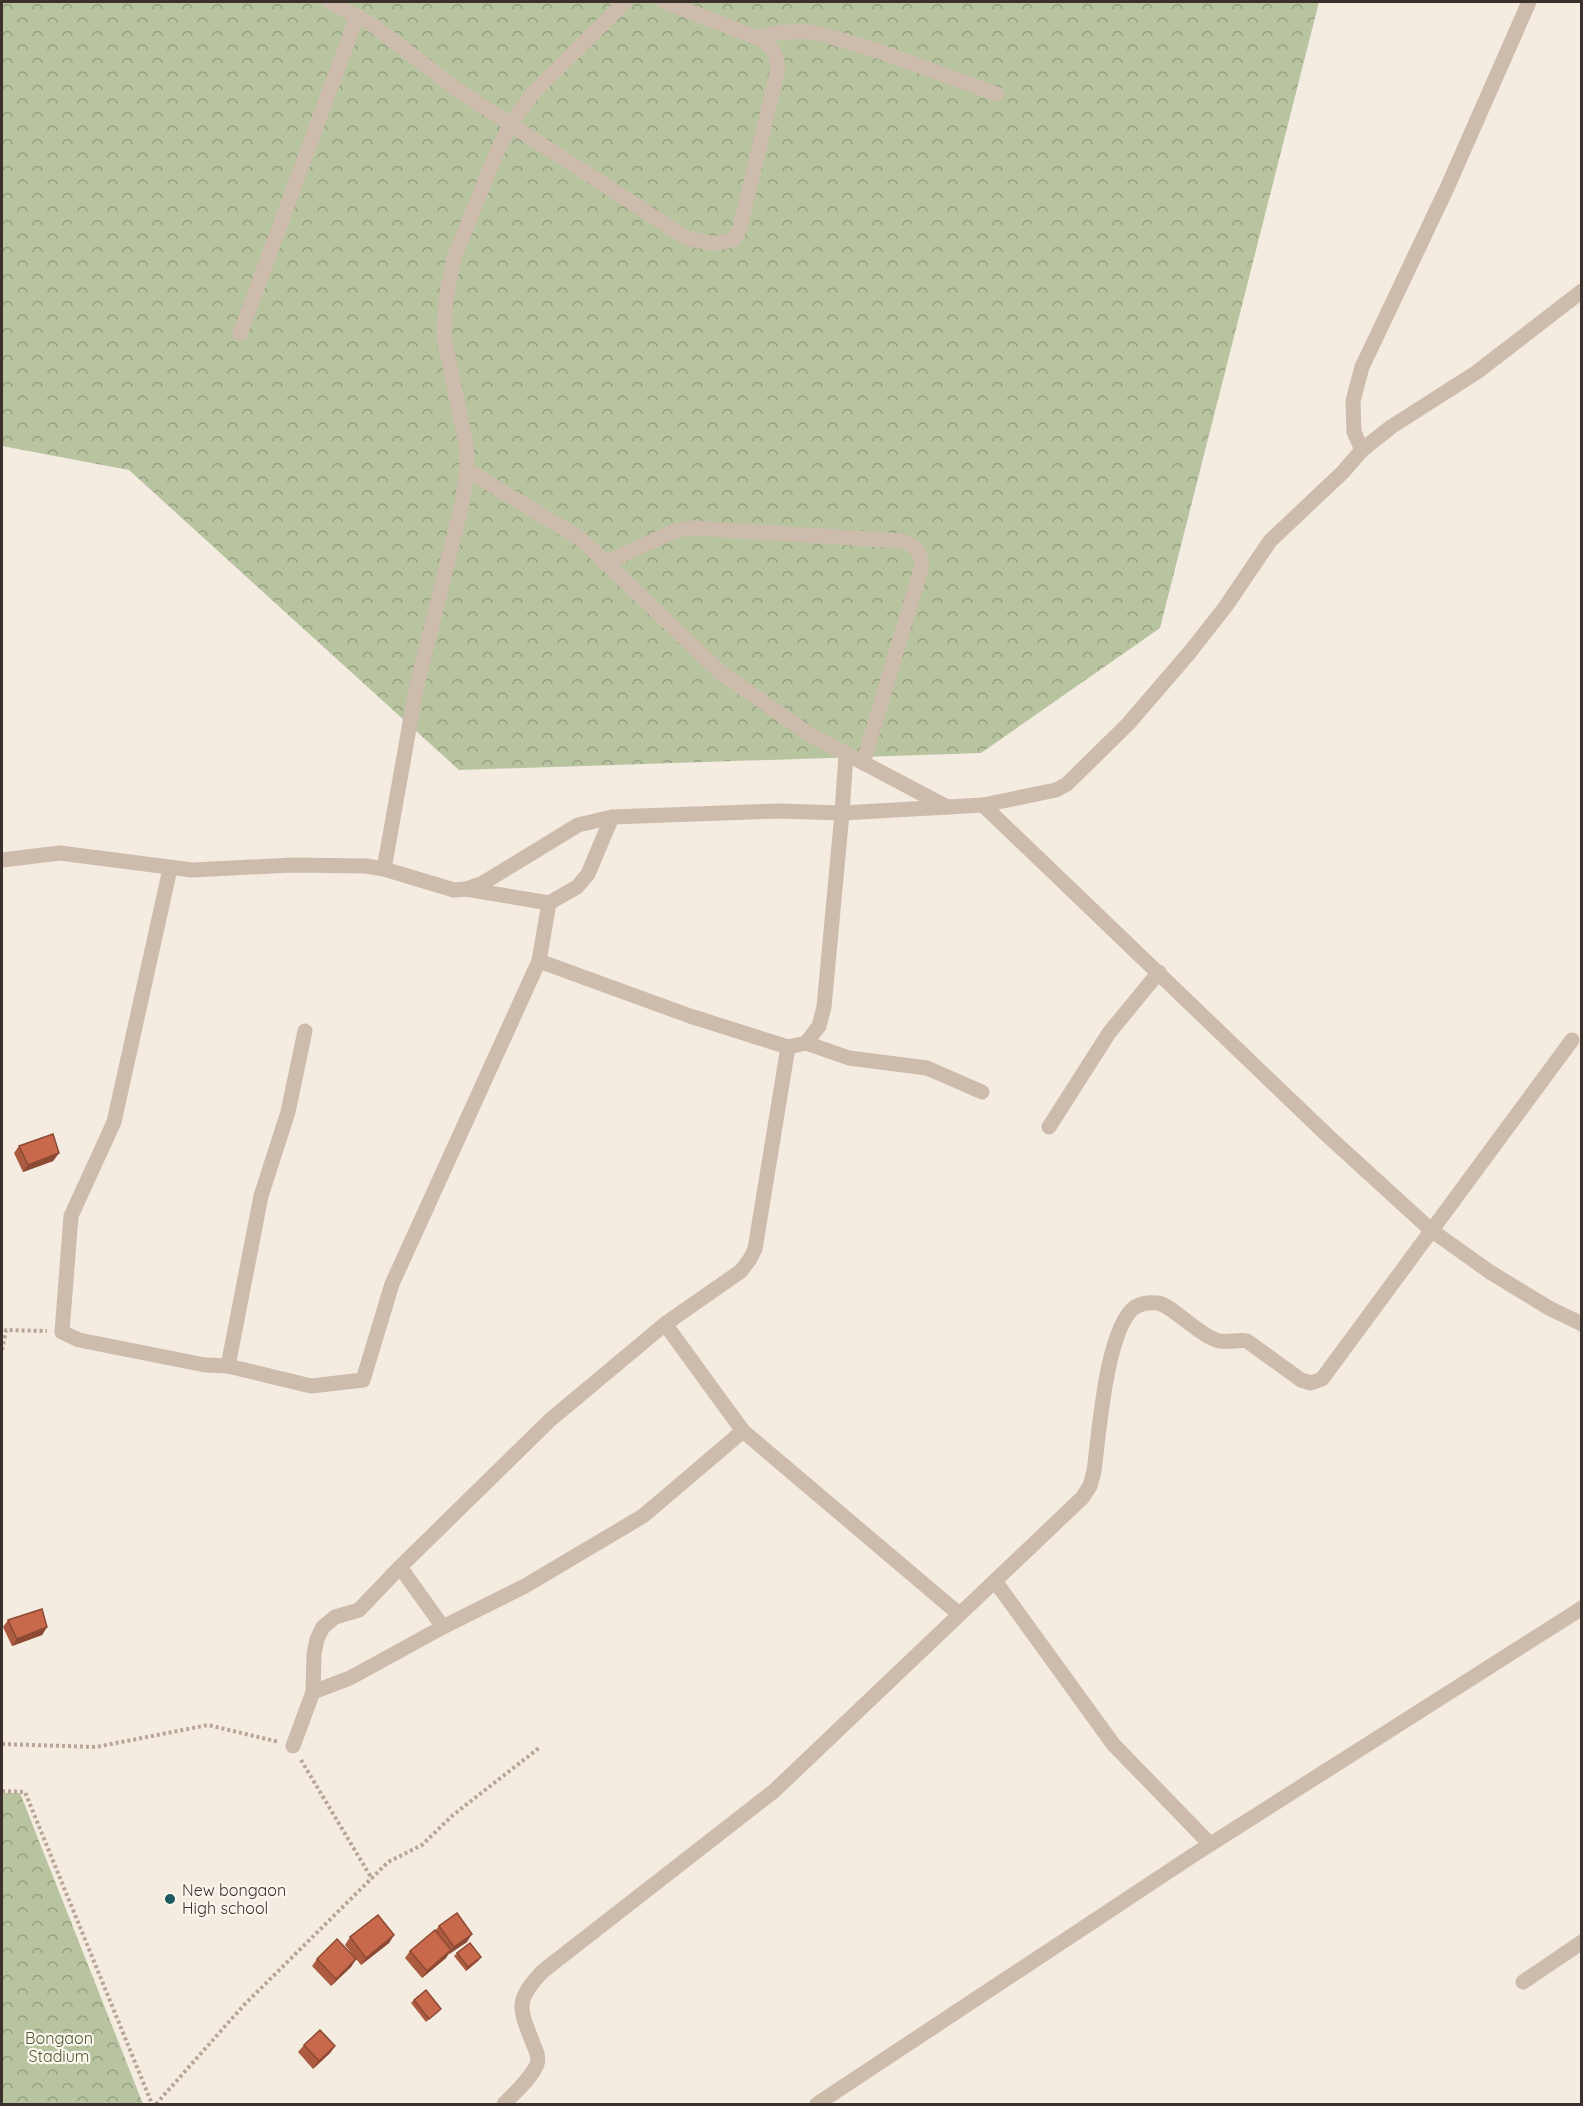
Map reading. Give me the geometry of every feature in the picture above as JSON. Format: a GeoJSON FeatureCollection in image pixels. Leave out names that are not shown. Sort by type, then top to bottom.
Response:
{"type":"FeatureCollection","features":[{"type":"Feature","properties":{"kind":"street"},"geometry":{"type":"LineString","coordinates":[[330,2],[374,27],[459,91],[685,237],[700,242],[720,244],[734,239],[740,228],[778,69],[777,56],[771,46],[758,38],[665,2]]}},
{"type":"Feature","properties":{"kind":"street"},"geometry":{"type":"LineString","coordinates":[[384,869],[416,689],[462,504],[467,470],[466,444],[444,337],[446,298],[454,258],[511,123],[533,93],[625,2]]}},
{"type":"Feature","properties":{"kind":"street"},"geometry":{"type":"LineString","coordinates":[[1362,450],[1354,432],[1353,401],[1362,367],[1447,188],[1529,2]]}},
{"type":"Feature","properties":{"kind":"street"},"geometry":{"type":"LineString","coordinates":[[240,334],[357,16]]}},
{"type":"Feature","properties":{"kind":"street"},"geometry":{"type":"LineString","coordinates":[[758,38],[773,33],[805,31],[825,35],[878,51],[997,94]]}},
{"type":"Feature","properties":{"kind":"street"},"geometry":{"type":"LineString","coordinates":[[466,890],[483,883],[578,825],[612,817],[779,811],[842,813],[983,805],[1056,790],[1067,784],[1128,724],[1226,606],[1270,541],[1343,472],[1362,450],[1391,427],[1477,372],[1581,291]]}},
{"type":"Feature","properties":{"kind":"street"},"geometry":{"type":"LineString","coordinates":[[467,470],[581,539],[720,672],[809,734],[947,807]]}},
{"type":"Feature","properties":{"kind":"street"},"geometry":{"type":"LineString","coordinates":[[605,563],[677,530],[693,528],[902,541],[914,545],[920,554],[922,566],[863,763]]}},
{"type":"Feature","properties":{"kind":"street"},"geometry":{"type":"LineString","coordinates":[[806,1043],[819,1026],[824,1007],[846,754]]}},
{"type":"Feature","properties":{"kind":"street"},"geometry":{"type":"LineString","coordinates":[[983,805],[1328,1136],[1431,1230],[1490,1272],[1549,1308],[1581,1324]]}},
{"type":"Feature","properties":{"kind":"street"},"geometry":{"type":"LineString","coordinates":[[2,860],[60,853],[170,869],[220,870],[292,865],[366,866],[384,869],[454,890],[549,903],[577,887],[588,874],[612,817]]}},
{"type":"Feature","properties":{"kind":"street"},"geometry":{"type":"LineString","coordinates":[[170,869],[114,1122],[71,1216],[62,1332],[80,1340],[205,1365],[228,1366],[311,1386],[363,1380],[392,1284],[539,961],[549,903]]}},
{"type":"Feature","properties":{"kind":"street"},"geometry":{"type":"LineString","coordinates":[[539,961],[690,1016],[788,1047],[806,1043],[849,1058],[927,1068],[982,1092]]}},
{"type":"Feature","properties":{"kind":"street"},"geometry":{"type":"LineString","coordinates":[[1049,1126],[1109,1034],[1159,972]]}},
{"type":"Feature","properties":{"kind":"street"},"geometry":{"type":"LineString","coordinates":[[228,1366],[261,1196],[288,1112],[305,1031]]}},
{"type":"Feature","properties":{"kind":"street"},"geometry":{"type":"LineString","coordinates":[[504,2104],[537,2064],[537,2054],[522,2014],[522,2000],[528,1986],[552,1964],[774,1791],[1082,1498],[1090,1486],[1112,1350],[1126,1318],[1135,1308],[1147,1303],[1161,1303],[1204,1335],[1218,1341],[1239,1339],[1247,1341],[1301,1380],[1311,1383],[1322,1379],[1572,1040]]}},
{"type":"Feature","properties":{"kind":"street"},"geometry":{"type":"LineString","coordinates":[[293,1746],[313,1692],[314,1654],[317,1639],[323,1627],[335,1617],[359,1610],[550,1420],[665,1324],[741,1271],[750,1259],[755,1249],[788,1047]]}},
{"type":"Feature","properties":{"kind":"street"},"geometry":{"type":"LineString","coordinates":[[665,1324],[743,1431],[959,1614]]}},
{"type":"Feature","properties":{"kind":"street"},"geometry":{"type":"LineString","coordinates":[[313,1692],[350,1678],[443,1627],[525,1586],[643,1516],[743,1431]]}},
{"type":"Feature","properties":{"kind":"street"},"geometry":{"type":"LineString","coordinates":[[400,1567],[443,1627]]}},
{"type":"Feature","properties":{"kind":"street"},"geometry":{"type":"LineString","coordinates":[[995,1581],[1113,1744],[1210,1844]]}},
{"type":"Feature","properties":{"kind":"street"},"geometry":{"type":"LineString","coordinates":[[817,2104],[1210,1844],[1581,1608]]}},
{"type":"Feature","properties":{"kind":"street"},"geometry":{"type":"LineString","coordinates":[[1523,1982],[1581,1942]]}},
{"type":"Feature","properties":{"kind":"path"},"geometry":{"type":"LineString","coordinates":[[2,1350],[6,1330],[62,1332]]}},
{"type":"Feature","properties":{"kind":"path"},"geometry":{"type":"LineString","coordinates":[[2,1744],[96,1747],[208,1725],[293,1746],[372,1879]]}},
{"type":"Feature","properties":{"kind":"path"},"geometry":{"type":"LineString","coordinates":[[2,1791],[25,1792],[154,2104],[244,2005],[388,1862],[422,1845],[453,1815],[539,1748]]}},
{"type":"Feature","properties":{"kind":"green space"},"geometry":{"type":"Polygon","coordinates":[[[2,2],[1319,2],[1160,628],[981,753],[459,770],[129,470],[2,446],[2,2]]]}},
{"type":"Feature","properties":{"kind":"green space","name":"Bongaon Stadium"},"geometry":{"type":"Polygon","coordinates":[[[2,1793],[20,1793],[143,2104],[2,2104],[2,1793]]]}},
{"type":"Feature","properties":{"kind":"building"},"geometry":{"type":"Polygon","coordinates":[[[53,1134],[59,1153],[28,1165],[19,1146],[53,1134]]]}},
{"type":"Feature","properties":{"kind":"building"},"geometry":{"type":"Polygon","coordinates":[[[42,1609],[47,1627],[17,1639],[8,1620],[42,1609]]]}},
{"type":"Feature","properties":{"kind":"building"},"geometry":{"type":"Polygon","coordinates":[[[457,1913],[472,1934],[454,1947],[439,1926],[457,1913]]]}},
{"type":"Feature","properties":{"kind":"building"},"geometry":{"type":"Polygon","coordinates":[[[378,1915],[394,1935],[366,1958],[350,1937],[378,1915]]]}},
{"type":"Feature","properties":{"kind":"building"},"geometry":{"type":"Polygon","coordinates":[[[435,1930],[451,1950],[427,1971],[410,1951],[435,1930]]]}},
{"type":"Feature","properties":{"kind":"building"},"geometry":{"type":"Polygon","coordinates":[[[337,1939],[356,1959],[336,1979],[317,1959],[337,1939]]]}},
{"type":"Feature","properties":{"kind":"building"},"geometry":{"type":"Polygon","coordinates":[[[470,1943],[481,1957],[468,1967],[457,1953],[470,1943]]]}},
{"type":"Feature","properties":{"kind":"building"},"geometry":{"type":"Polygon","coordinates":[[[426,1990],[441,2009],[429,2019],[414,2000],[426,1990]]]}},
{"type":"Feature","properties":{"kind":"building"},"geometry":{"type":"Polygon","coordinates":[[[320,2030],[335,2046],[319,2061],[304,2045],[320,2030]]]}},
{"type":"Feature","properties":{"kind":"place","name":"New bongaon High school"},"geometry":{"type":"Point","coordinates":[170,1899]}}]}
